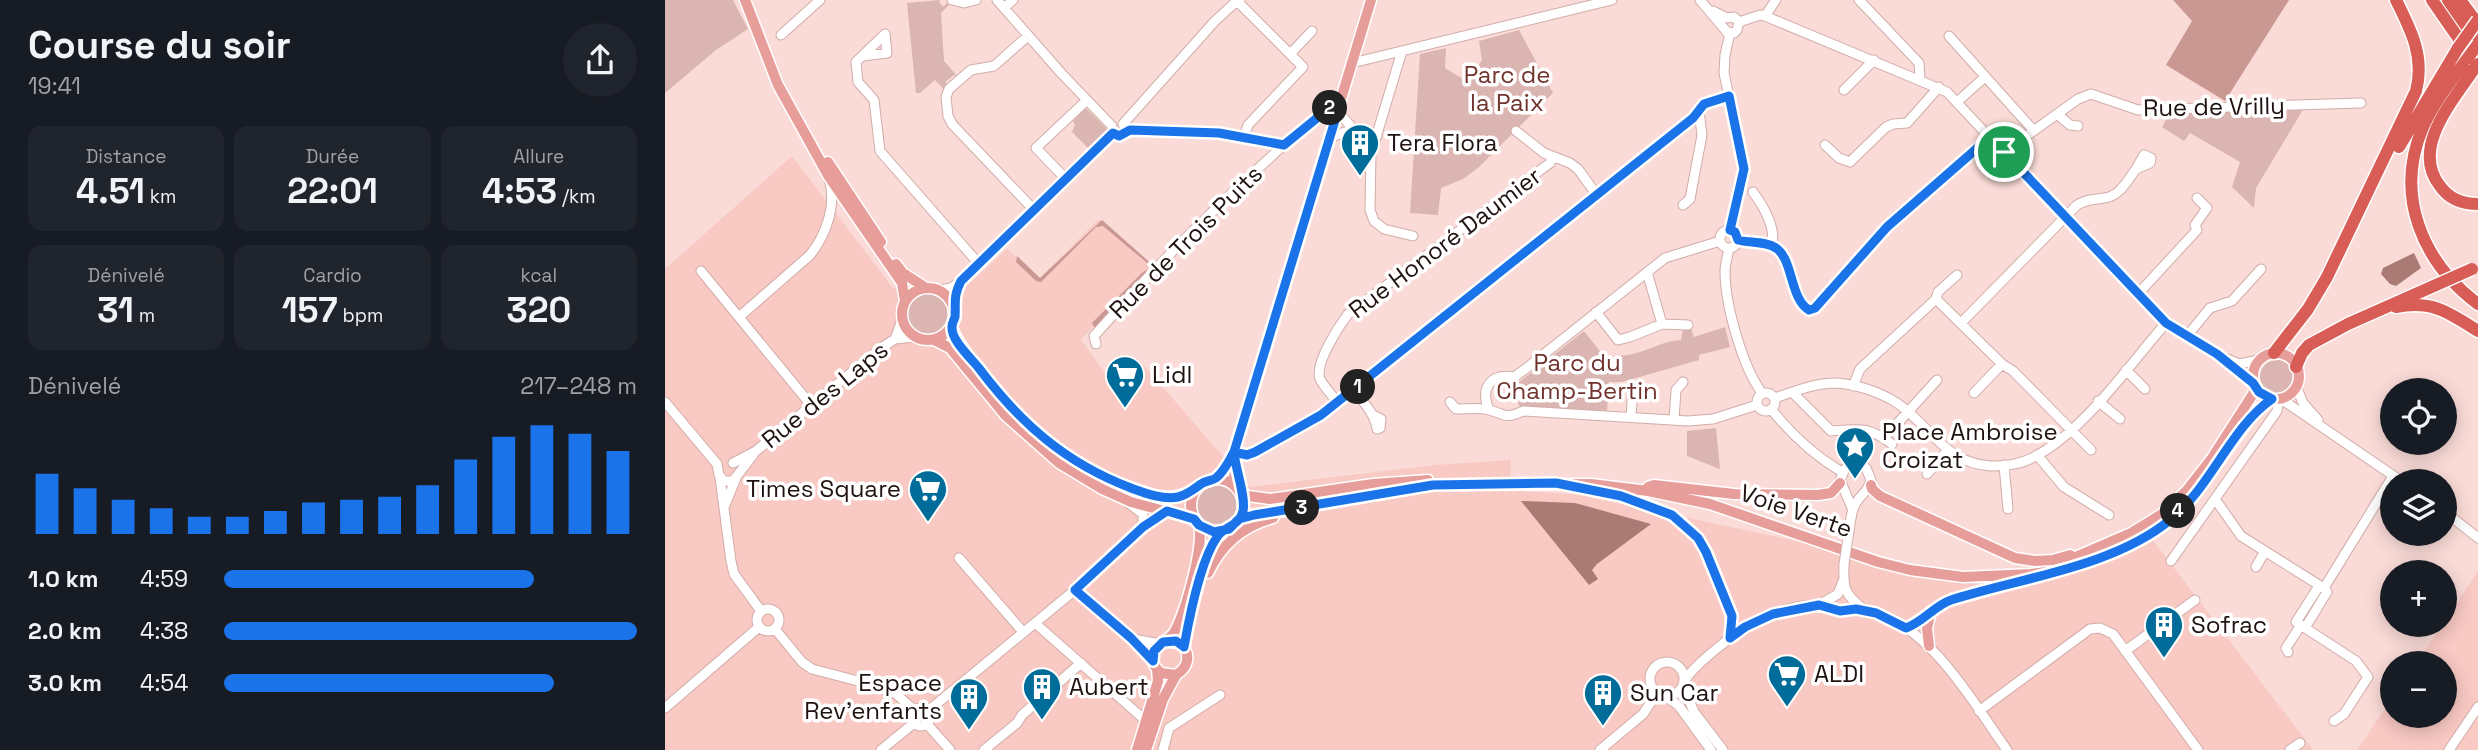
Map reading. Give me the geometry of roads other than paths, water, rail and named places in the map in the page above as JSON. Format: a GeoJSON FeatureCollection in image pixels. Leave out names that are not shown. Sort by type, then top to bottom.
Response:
{"type":"FeatureCollection","features":[{"type":"Feature","properties":{"kind":"highway"},"geometry":{"type":"LineString","coordinates":[[2345,242],[2355,216],[2410,107],[2419,81],[2420,60],[2416,42],[2396,0]]}},
{"type":"Feature","properties":{"kind":"highway"},"geometry":{"type":"LineString","coordinates":[[2432,0],[2470,60]]}},
{"type":"Feature","properties":{"kind":"highway"},"geometry":{"type":"LineString","coordinates":[[2448,0],[2478,43],[2438,123],[2432,142],[2431,170],[2446,193],[2460,201],[2478,204]]}},
{"type":"Feature","properties":{"kind":"highway"},"geometry":{"type":"LineString","coordinates":[[2274,354],[2308,309],[2421,108],[2470,60],[2478,22],[2460,0]]}},
{"type":"Feature","properties":{"kind":"highway"},"geometry":{"type":"LineString","coordinates":[[2478,33],[2470,60],[2441,95],[2423,127],[2414,155],[2411,180],[2417,220],[2425,243],[2447,276],[2478,304]]}},
{"type":"Feature","properties":{"kind":"highway"},"geometry":{"type":"LineString","coordinates":[[2296,367],[2309,345],[2475,267]]}},
{"type":"Feature","properties":{"kind":"highway"},"geometry":{"type":"LineString","coordinates":[[2375,312],[2411,304],[2428,305],[2447,312],[2478,331]]}},
{"type":"Feature","properties":{"kind":"main road"},"geometry":{"type":"LineString","coordinates":[[745,0],[778,85],[829,177],[902,283],[905,301],[901,313],[905,327],[914,337],[934,340],[950,348],[1006,416],[1059,463],[1102,489],[1131,502],[1167,511],[1214,532],[1235,525],[1243,511],[1235,458],[1371,0]]}},
{"type":"Feature","properties":{"kind":"main road"},"geometry":{"type":"LineString","coordinates":[[752,0],[783,81],[834,173],[903,273],[926,288],[940,290],[953,304],[955,314],[952,327],[941,338],[934,340]]}},
{"type":"Feature","properties":{"kind":"main road"},"geometry":{"type":"LineString","coordinates":[[905,301],[918,290],[926,288]]}},
{"type":"Feature","properties":{"kind":"main road"},"geometry":{"type":"LineString","coordinates":[[952,327],[958,342],[985,377],[1041,436],[1070,459],[1109,480],[1162,497],[1176,498],[1196,489],[1207,480],[1215,479],[1222,479],[1238,491]]}},
{"type":"Feature","properties":{"kind":"main road"},"geometry":{"type":"LineString","coordinates":[[2274,354],[2290,358],[2296,367],[2298,379],[2297,386],[2290,394],[2277,399],[2265,397],[2254,384],[2253,371],[2259,360],[2274,354]]}},
{"type":"Feature","properties":{"kind":"main road","name":"Voie Verte"},"geometry":{"type":"LineString","coordinates":[[1238,491],[1270,499],[1373,484],[1455,479],[1549,477],[1591,480],[1647,487],[1711,501],[1897,564],[1959,574],[2022,571],[2074,559],[2131,533],[2162,514],[2212,458],[2253,394],[2254,384]]}},
{"type":"Feature","properties":{"kind":"main road","name":"Voie Verte"},"geometry":{"type":"LineString","coordinates":[[1239,519],[1433,485],[1591,484],[1648,491],[1710,504],[1878,562],[1934,575],[2001,577],[2054,571],[2098,558],[2139,540],[2170,520],[2197,492],[2255,412],[2277,399]]}},
{"type":"Feature","properties":{"kind":"main road"},"geometry":{"type":"LineString","coordinates":[[1215,479],[1235,458]]}},
{"type":"Feature","properties":{"kind":"main road"},"geometry":{"type":"LineString","coordinates":[[1647,487],[1654,485],[1734,494],[1818,495],[1831,493],[1841,478]]}},
{"type":"Feature","properties":{"kind":"main road"},"geometry":{"type":"LineString","coordinates":[[1556,483],[1621,496],[1652,506],[1672,515],[1687,526],[1706,552],[1732,616],[1730,638]]}},
{"type":"Feature","properties":{"kind":"main road"},"geometry":{"type":"LineString","coordinates":[[1871,485],[1880,496],[2003,554],[2035,561],[2080,554]]}},
{"type":"Feature","properties":{"kind":"main road"},"geometry":{"type":"LineString","coordinates":[[1137,750],[1158,681],[1154,651],[1175,631],[1187,598],[1201,543],[1190,503],[1196,489]]}},
{"type":"Feature","properties":{"kind":"main road"},"geometry":{"type":"LineString","coordinates":[[1199,583],[1205,581],[1217,556],[1231,540],[1255,524],[1274,518],[1278,512]]}},
{"type":"Feature","properties":{"kind":"main road"},"geometry":{"type":"LineString","coordinates":[[1184,647],[1207,556],[1222,531]]}},
{"type":"Feature","properties":{"kind":"main road"},"geometry":{"type":"LineString","coordinates":[[1906,628],[1948,601],[2054,571]]}},
{"type":"Feature","properties":{"kind":"main road"},"geometry":{"type":"LineString","coordinates":[[1929,646],[1927,628],[1931,611]]}},
{"type":"Feature","properties":{"kind":"main road"},"geometry":{"type":"LineString","coordinates":[[1146,750],[1163,699],[1176,675],[1187,663],[1188,655],[1184,647],[1176,641],[1163,642]]}},
{"type":"Feature","properties":{"kind":"main road"},"geometry":{"type":"LineString","coordinates":[[1155,665],[1166,675],[1176,675]]}},
{"type":"Feature","properties":{"kind":"street"},"geometry":{"type":"LineString","coordinates":[[781,34],[820,0]]}},
{"type":"Feature","properties":{"kind":"street"},"geometry":{"type":"LineString","coordinates":[[953,0],[964,3],[976,0]]}},
{"type":"Feature","properties":{"kind":"street"},"geometry":{"type":"LineString","coordinates":[[997,0],[1112,130]]}},
{"type":"Feature","properties":{"kind":"street"},"geometry":{"type":"LineString","coordinates":[[1004,8],[1013,0]]}},
{"type":"Feature","properties":{"kind":"street"},"geometry":{"type":"LineString","coordinates":[[1124,127],[1215,21],[1239,0],[1303,67],[1248,125],[1244,137]]}},
{"type":"Feature","properties":{"kind":"street"},"geometry":{"type":"LineString","coordinates":[[1352,63],[1612,0]]}},
{"type":"Feature","properties":{"kind":"street"},"geometry":{"type":"LineString","coordinates":[[1700,0],[1726,26],[1737,30],[1739,22]]}},
{"type":"Feature","properties":{"kind":"street"},"geometry":{"type":"LineString","coordinates":[[1765,16],[1776,0]]}},
{"type":"Feature","properties":{"kind":"street"},"geometry":{"type":"LineString","coordinates":[[1859,0],[1919,63],[1920,79]]}},
{"type":"Feature","properties":{"kind":"street"},"geometry":{"type":"LineString","coordinates":[[1739,22],[1765,16],[1943,89],[2166,323],[2239,364],[2259,360]]}},
{"type":"Feature","properties":{"kind":"street"},"geometry":{"type":"LineString","coordinates":[[1730,230],[1744,169],[1724,73],[1726,26],[1734,18],[1739,22]]}},
{"type":"Feature","properties":{"kind":"street"},"geometry":{"type":"LineString","coordinates":[[1290,54],[1312,31]]}},
{"type":"Feature","properties":{"kind":"street"},"geometry":{"type":"LineString","coordinates":[[1028,36],[994,66],[971,69],[949,89],[946,97],[948,116],[952,124],[1034,210]]}},
{"type":"Feature","properties":{"kind":"street"},"geometry":{"type":"LineString","coordinates":[[1949,36],[2034,131]]}},
{"type":"Feature","properties":{"kind":"street"},"geometry":{"type":"LineString","coordinates":[[1402,51],[1371,154],[1370,210],[1374,220],[1384,229],[1413,236]]}},
{"type":"Feature","properties":{"kind":"street"},"geometry":{"type":"LineString","coordinates":[[863,56],[856,62],[858,82],[874,100],[880,150],[979,264]]}},
{"type":"Feature","properties":{"kind":"street"},"geometry":{"type":"LineString","coordinates":[[1844,90],[1874,60]]}},
{"type":"Feature","properties":{"kind":"street"},"geometry":{"type":"LineString","coordinates":[[1957,102],[1986,77]]}},
{"type":"Feature","properties":{"kind":"street"},"geometry":{"type":"LineString","coordinates":[[1825,145],[1839,158],[1850,162],[1886,127],[1907,123],[1943,89]]}},
{"type":"Feature","properties":{"kind":"street","name":"Rue de Vrilly"},"geometry":{"type":"LineString","coordinates":[[2004,152],[2078,99],[2091,94],[2138,110],[2361,103]]}},
{"type":"Feature","properties":{"kind":"street"},"geometry":{"type":"LineString","coordinates":[[1235,458],[1255,452],[1321,415],[1693,118],[1704,104],[1729,96]]}},
{"type":"Feature","properties":{"kind":"street"},"geometry":{"type":"LineString","coordinates":[[1066,179],[1036,148],[1087,100]]}},
{"type":"Feature","properties":{"kind":"street"},"geometry":{"type":"LineString","coordinates":[[1339,107],[1353,129]]}},
{"type":"Feature","properties":{"kind":"street","name":"Rue de Trois Puits"},"geometry":{"type":"LineString","coordinates":[[1095,344],[1094,336],[1122,304],[1255,171],[1328,109],[1339,107]]}},
{"type":"Feature","properties":{"kind":"street"},"geometry":{"type":"LineString","coordinates":[[1683,205],[1690,200],[1702,135],[1699,111]]}},
{"type":"Feature","properties":{"kind":"street"},"geometry":{"type":"LineString","coordinates":[[2057,114],[2070,125],[2078,126]]}},
{"type":"Feature","properties":{"kind":"street"},"geometry":{"type":"LineString","coordinates":[[940,290],[951,288],[979,264],[1066,179],[1117,122],[1124,127],[1219,133],[1284,145]]}},
{"type":"Feature","properties":{"kind":"street"},"geometry":{"type":"LineString","coordinates":[[1329,138],[1353,129],[1377,136]]}},
{"type":"Feature","properties":{"kind":"street"},"geometry":{"type":"LineString","coordinates":[[1516,131],[1544,153],[1578,169],[1596,194]]}},
{"type":"Feature","properties":{"kind":"street"},"geometry":{"type":"LineString","coordinates":[[1738,240],[1772,245],[1780,250],[1801,302],[1809,310],[1815,308],[1887,227],[1990,137]]}},
{"type":"Feature","properties":{"kind":"street","name":"Rue Honoré Daumier"},"geometry":{"type":"LineString","coordinates":[[1337,402],[1321,380],[1319,371],[1338,327],[1348,314],[1550,163],[1552,157]]}},
{"type":"Feature","properties":{"kind":"street"},"geometry":{"type":"LineString","coordinates":[[1961,323],[2064,217],[2083,201],[2113,196],[2122,189],[2136,169]]}},
{"type":"Feature","properties":{"kind":"street"},"geometry":{"type":"LineString","coordinates":[[739,317],[810,256],[818,245],[832,203],[829,177]]}},
{"type":"Feature","properties":{"kind":"street"},"geometry":{"type":"LineString","coordinates":[[1753,192],[1761,203],[1774,235],[1772,245]]}},
{"type":"Feature","properties":{"kind":"street"},"geometry":{"type":"LineString","coordinates":[[2137,295],[2197,230],[2195,225],[2207,208],[2197,198]]}},
{"type":"Feature","properties":{"kind":"street"},"geometry":{"type":"LineString","coordinates":[[1730,230],[1735,232],[1738,240],[1734,247],[1728,248],[1720,241],[1722,233],[1730,230]]}},
{"type":"Feature","properties":{"kind":"street"},"geometry":{"type":"LineString","coordinates":[[1489,410],[1485,400],[1487,388],[1493,379],[1503,375],[1514,377],[1647,272],[1673,255],[1720,241]]}},
{"type":"Feature","properties":{"kind":"street"},"geometry":{"type":"LineString","coordinates":[[1728,248],[1725,269],[1728,299],[1746,363],[1762,393]]}},
{"type":"Feature","properties":{"kind":"street"},"geometry":{"type":"LineString","coordinates":[[2187,336],[2210,308],[2232,302],[2261,269]]}},
{"type":"Feature","properties":{"kind":"street"},"geometry":{"type":"LineString","coordinates":[[701,271],[811,404]]}},
{"type":"Feature","properties":{"kind":"street"},"geometry":{"type":"LineString","coordinates":[[1647,272],[1662,324]]}},
{"type":"Feature","properties":{"kind":"street"},"geometry":{"type":"LineString","coordinates":[[1853,386],[1860,369],[1957,275]]}},
{"type":"Feature","properties":{"kind":"street"},"geometry":{"type":"LineString","coordinates":[[953,304],[961,281]]}},
{"type":"Feature","properties":{"kind":"street"},"geometry":{"type":"LineString","coordinates":[[1935,299],[2002,364],[2013,371],[2091,450]]}},
{"type":"Feature","properties":{"kind":"street"},"geometry":{"type":"LineString","coordinates":[[1596,312],[1618,340],[1662,324],[1688,325]]}},
{"type":"Feature","properties":{"kind":"street","name":"Rue des Laps"},"geometry":{"type":"LineString","coordinates":[[725,505],[737,476],[756,451],[895,338],[902,320]]}},
{"type":"Feature","properties":{"kind":"street"},"geometry":{"type":"LineString","coordinates":[[1775,398],[1817,385],[1838,383],[1853,386],[1880,394],[1908,412],[1947,451],[1973,465],[2004,465],[2031,459],[2072,430],[2166,323]]}},
{"type":"Feature","properties":{"kind":"street","name":"Rue des Laps"},"geometry":{"type":"LineString","coordinates":[[895,338],[914,337]]}},
{"type":"Feature","properties":{"kind":"street"},"geometry":{"type":"LineString","coordinates":[[2217,354],[2254,384]]}},
{"type":"Feature","properties":{"kind":"street"},"geometry":{"type":"LineString","coordinates":[[1974,393],[2002,364]]}},
{"type":"Feature","properties":{"kind":"street"},"geometry":{"type":"LineString","coordinates":[[2126,370],[2145,389]]}},
{"type":"Feature","properties":{"kind":"street"},"geometry":{"type":"LineString","coordinates":[[1884,438],[1937,380]]}},
{"type":"Feature","properties":{"kind":"street"},"geometry":{"type":"LineString","coordinates":[[1674,420],[1676,390],[1683,382]]}},
{"type":"Feature","properties":{"kind":"street"},"geometry":{"type":"LineString","coordinates":[[1631,417],[1633,386]]}},
{"type":"Feature","properties":{"kind":"street"},"geometry":{"type":"LineString","coordinates":[[2297,386],[2303,403],[2334,435]]}},
{"type":"Feature","properties":{"kind":"street"},"geometry":{"type":"LineString","coordinates":[[1354,390],[1373,415]]}},
{"type":"Feature","properties":{"kind":"street"},"geometry":{"type":"LineString","coordinates":[[1768,392],[1775,398],[1772,409],[1763,411],[1757,405],[1758,397],[1762,393],[1768,392]]}},
{"type":"Feature","properties":{"kind":"street"},"geometry":{"type":"LineString","coordinates":[[1792,392],[1831,431],[1853,428],[1870,430],[1892,444]]}},
{"type":"Feature","properties":{"kind":"street"},"geometry":{"type":"LineString","coordinates":[[2277,399],[2384,469]]}},
{"type":"Feature","properties":{"kind":"street"},"geometry":{"type":"LineString","coordinates":[[2171,561],[2277,411],[2277,399]]}},
{"type":"Feature","properties":{"kind":"street"},"geometry":{"type":"LineString","coordinates":[[2098,401],[2120,419]]}},
{"type":"Feature","properties":{"kind":"street"},"geometry":{"type":"LineString","coordinates":[[665,402],[712,458],[724,468],[728,482],[737,476],[737,468],[724,468]]}},
{"type":"Feature","properties":{"kind":"street"},"geometry":{"type":"LineString","coordinates":[[1450,402],[1457,409],[1489,410],[1499,416],[1513,416],[1523,411],[1674,420],[1713,419],[1757,405]]}},
{"type":"Feature","properties":{"kind":"street"},"geometry":{"type":"LineString","coordinates":[[1772,409],[1791,432],[1841,478],[1852,508],[1840,611],[1819,605]]}},
{"type":"Feature","properties":{"kind":"street","name":"Rue des Laps"},"geometry":{"type":"LineString","coordinates":[[756,451],[724,468],[725,505],[734,574],[761,611]]}},
{"type":"Feature","properties":{"kind":"street"},"geometry":{"type":"LineString","coordinates":[[1927,474],[1947,451]]}},
{"type":"Feature","properties":{"kind":"street"},"geometry":{"type":"LineString","coordinates":[[2037,455],[2064,487],[2109,515]]}},
{"type":"Feature","properties":{"kind":"street"},"geometry":{"type":"LineString","coordinates":[[1841,478],[1853,464],[1863,466],[1871,476],[1871,485],[1860,495],[1852,508]]}},
{"type":"Feature","properties":{"kind":"street"},"geometry":{"type":"LineString","coordinates":[[2004,465],[2008,509]]}},
{"type":"Feature","properties":{"kind":"street"},"geometry":{"type":"LineString","coordinates":[[1102,489],[1135,506],[1143,514],[1143,527]]}},
{"type":"Feature","properties":{"kind":"street"},"geometry":{"type":"LineString","coordinates":[[1847,493],[1860,495]]}},
{"type":"Feature","properties":{"kind":"street"},"geometry":{"type":"LineString","coordinates":[[2215,499],[2241,536],[2321,587]]}},
{"type":"Feature","properties":{"kind":"street"},"geometry":{"type":"LineString","coordinates":[[2334,721],[2344,714],[2368,677],[2356,661],[2297,622],[2380,502]]}},
{"type":"Feature","properties":{"kind":"street"},"geometry":{"type":"LineString","coordinates":[[928,711],[1075,590],[1143,527],[1167,511]]}},
{"type":"Feature","properties":{"kind":"street"},"geometry":{"type":"LineString","coordinates":[[2457,521],[2478,538]]}},
{"type":"Feature","properties":{"kind":"street"},"geometry":{"type":"LineString","coordinates":[[2256,567],[2265,551]]}},
{"type":"Feature","properties":{"kind":"street"},"geometry":{"type":"LineString","coordinates":[[959,558],[1024,632]]}},
{"type":"Feature","properties":{"kind":"street"},"geometry":{"type":"LineString","coordinates":[[1075,590],[1131,638],[1155,665]]}},
{"type":"Feature","properties":{"kind":"street"},"geometry":{"type":"LineString","coordinates":[[1662,694],[1675,695],[1695,667],[1745,627],[1773,614],[1843,599],[1888,618],[1929,646],[2007,750]]}},
{"type":"Feature","properties":{"kind":"street"},"geometry":{"type":"LineString","coordinates":[[2125,651],[2195,600]]}},
{"type":"Feature","properties":{"kind":"street"},"geometry":{"type":"LineString","coordinates":[[772,609],[777,613],[779,624],[775,629],[764,631],[759,627],[757,615],[761,611],[772,609]]}},
{"type":"Feature","properties":{"kind":"street"},"geometry":{"type":"LineString","coordinates":[[1035,623],[1146,721]]}},
{"type":"Feature","properties":{"kind":"street"},"geometry":{"type":"LineString","coordinates":[[2288,652],[2286,648],[2303,626]]}},
{"type":"Feature","properties":{"kind":"street"},"geometry":{"type":"LineString","coordinates":[[665,708],[759,627]]}},
{"type":"Feature","properties":{"kind":"street"},"geometry":{"type":"LineString","coordinates":[[1979,710],[2090,629],[2100,628],[2113,634],[2198,750]]}},
{"type":"Feature","properties":{"kind":"street"},"geometry":{"type":"LineString","coordinates":[[775,629],[802,662],[812,669],[881,687],[896,694],[914,710]]}},
{"type":"Feature","properties":{"kind":"street"},"geometry":{"type":"LineString","coordinates":[[1131,638],[1163,642]]}},
{"type":"Feature","properties":{"kind":"street"},"geometry":{"type":"LineString","coordinates":[[984,750],[1017,723],[1022,715],[1080,663]]}},
{"type":"Feature","properties":{"kind":"street"},"geometry":{"type":"LineString","coordinates":[[1695,667],[1679,667],[1665,663],[1655,668],[1651,681],[1662,694],[1679,706],[1711,750]]}},
{"type":"Feature","properties":{"kind":"street"},"geometry":{"type":"LineString","coordinates":[[1679,667],[1694,712],[1723,750]]}},
{"type":"Feature","properties":{"kind":"street"},"geometry":{"type":"LineString","coordinates":[[1600,750],[1643,714],[1662,694]]}},
{"type":"Feature","properties":{"kind":"street"},"geometry":{"type":"LineString","coordinates":[[1163,750],[1169,728],[1220,695]]}},
{"type":"Feature","properties":{"kind":"street"},"geometry":{"type":"LineString","coordinates":[[2450,749],[2478,706]]}},
{"type":"Feature","properties":{"kind":"street"},"geometry":{"type":"LineString","coordinates":[[921,707],[928,711],[930,717],[927,724],[921,726],[914,723],[914,710],[921,707]]}},
{"type":"Feature","properties":{"kind":"street"},"geometry":{"type":"LineString","coordinates":[[881,750],[914,723]]}},
{"type":"Feature","properties":{"kind":"street"},"geometry":{"type":"LineString","coordinates":[[927,724],[950,750]]}},
{"type":"Feature","properties":{"kind":"street"},"geometry":{"type":"LineString","coordinates":[[2290,750],[2300,743]]}},
{"type":"Feature","properties":{"kind":"place","name":"Tera Flora"},"geometry":{"type":"Point","coordinates":[1360,177]}},
{"type":"Feature","properties":{"kind":"place","name":"Lidl"},"geometry":{"type":"Point","coordinates":[1125,409]}},
{"type":"Feature","properties":{"kind":"place","name":"Place Ambroise Croizat"},"geometry":{"type":"Point","coordinates":[1855,480]}},
{"type":"Feature","properties":{"kind":"place","name":"Times Square"},"geometry":{"type":"Point","coordinates":[928,523]}},
{"type":"Feature","properties":{"kind":"place","name":"Sofrac"},"geometry":{"type":"Point","coordinates":[2164,659]}},
{"type":"Feature","properties":{"kind":"place","name":"ALDI"},"geometry":{"type":"Point","coordinates":[1787,708]}},
{"type":"Feature","properties":{"kind":"place","name":"Aubert"},"geometry":{"type":"Point","coordinates":[1042,721]}},
{"type":"Feature","properties":{"kind":"place","name":"Sun Car"},"geometry":{"type":"Point","coordinates":[1603,727]}},
{"type":"Feature","properties":{"kind":"place","name":"Espace Rev'enfants"},"geometry":{"type":"Point","coordinates":[969,731]}},
{"type":"Feature","properties":{"kind":"park label","name":"Parc de la Paix"},"geometry":{"type":"Point","coordinates":[1507,89]}},
{"type":"Feature","properties":{"kind":"park label","name":"Parc du Champ-Bertin"},"geometry":{"type":"Point","coordinates":[1577,377]}}]}
